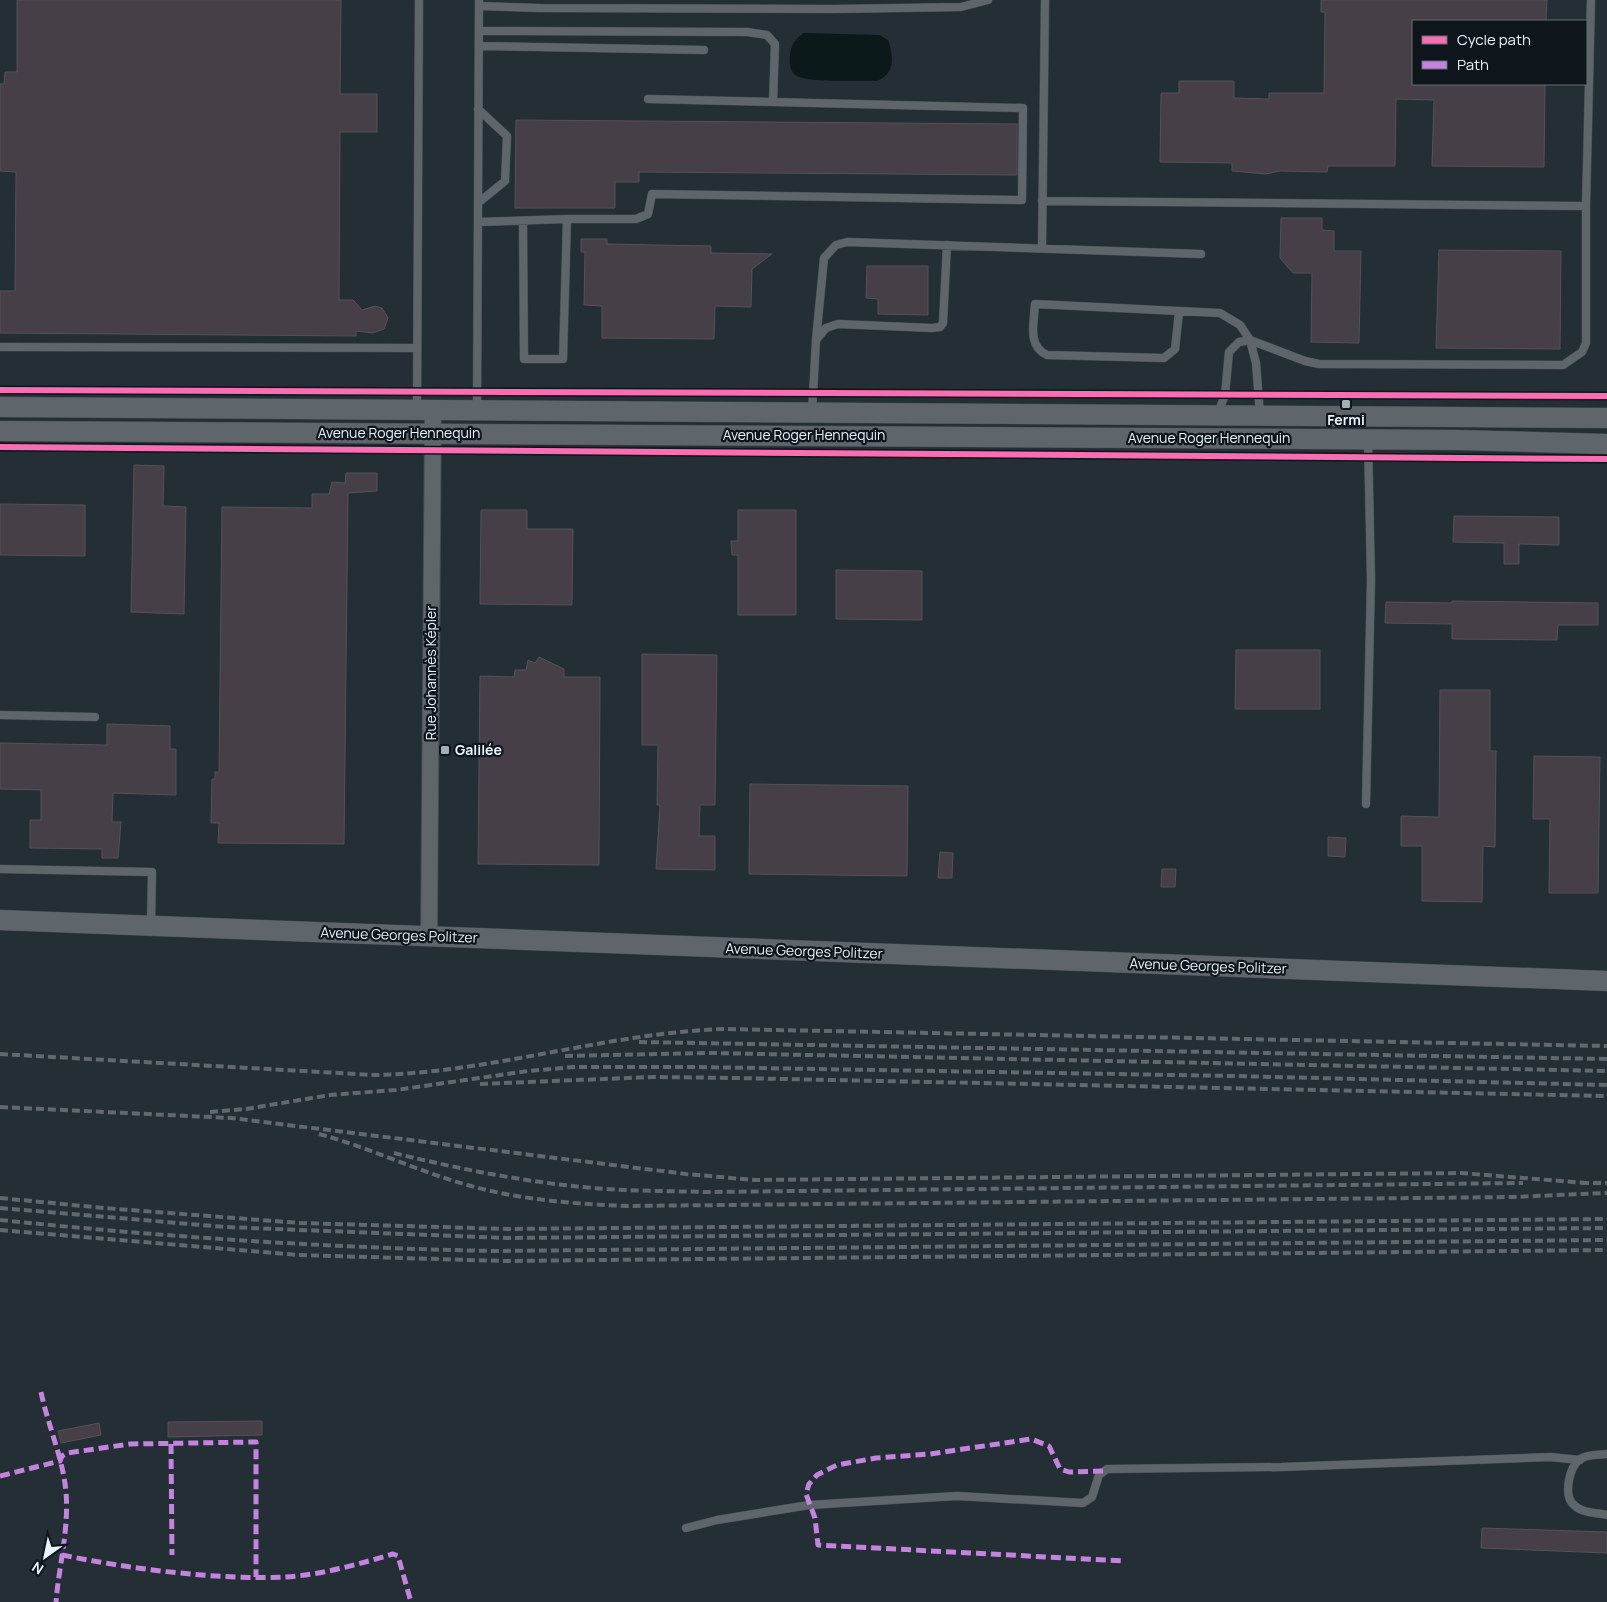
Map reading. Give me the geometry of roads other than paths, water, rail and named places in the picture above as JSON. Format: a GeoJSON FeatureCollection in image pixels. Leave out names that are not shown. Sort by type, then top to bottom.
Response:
{"type":"FeatureCollection","features":[{"type":"Feature","properties":{"kind":"street","name":"Avenue Roger Hennequin"},"geometry":{"type":"LineString","coordinates":[[0,407],[1607,418]]}},
{"type":"Feature","properties":{"kind":"street","name":"Rue Johannès Képler"},"geometry":{"type":"LineString","coordinates":[[425,409],[432,434],[429,936]]}},
{"type":"Feature","properties":{"kind":"street","name":"Avenue Roger Hennequin"},"geometry":{"type":"LineString","coordinates":[[0,430],[1368,439],[1607,444]]}},
{"type":"Feature","properties":{"kind":"street","name":"Avenue Georges Politzer"},"geometry":{"type":"LineString","coordinates":[[0,920],[1607,982]]}},
{"type":"Feature","properties":{"kind":"lane"},"geometry":{"type":"LineString","coordinates":[[419,0],[417,348],[425,409]]}},
{"type":"Feature","properties":{"kind":"lane"},"geometry":{"type":"LineString","coordinates":[[1042,248],[1045,0]]}},
{"type":"Feature","properties":{"kind":"lane"},"geometry":{"type":"LineString","coordinates":[[1217,415],[1225,395],[1229,352],[1240,342],[1250,340],[1305,361],[1319,364],[1563,365],[1582,352],[1586,343],[1586,206],[1591,0]]}},
{"type":"Feature","properties":{"kind":"lane"},"geometry":{"type":"LineString","coordinates":[[477,409],[479,3],[540,8],[824,9],[983,1]]}},
{"type":"Feature","properties":{"kind":"lane"},"geometry":{"type":"LineString","coordinates":[[479,30],[747,32],[767,35],[775,44],[773,102]]}},
{"type":"Feature","properties":{"kind":"lane"},"geometry":{"type":"LineString","coordinates":[[479,46],[704,50]]}},
{"type":"Feature","properties":{"kind":"lane"},"geometry":{"type":"LineString","coordinates":[[478,222],[636,219],[648,214],[652,194],[1022,200],[1023,108],[648,99]]}},
{"type":"Feature","properties":{"kind":"lane"},"geometry":{"type":"LineString","coordinates":[[478,109],[507,136],[505,181],[478,203]]}},
{"type":"Feature","properties":{"kind":"lane"},"geometry":{"type":"LineString","coordinates":[[1042,201],[1586,206]]}},
{"type":"Feature","properties":{"kind":"lane"},"geometry":{"type":"LineString","coordinates":[[523,221],[524,359],[562,359],[567,219]]}},
{"type":"Feature","properties":{"kind":"lane"},"geometry":{"type":"LineString","coordinates":[[812,412],[816,340],[824,258],[836,245],[847,242],[1201,254]]}},
{"type":"Feature","properties":{"kind":"lane"},"geometry":{"type":"LineString","coordinates":[[816,340],[826,328],[838,324],[940,327],[943,323],[947,245]]}},
{"type":"Feature","properties":{"kind":"lane"},"geometry":{"type":"LineString","coordinates":[[1179,312],[1175,349],[1164,358],[1047,355],[1038,352],[1033,343],[1035,304],[1220,313],[1240,325],[1250,340],[1256,362],[1260,415]]}},
{"type":"Feature","properties":{"kind":"lane"},"geometry":{"type":"LineString","coordinates":[[0,347],[417,348]]}},
{"type":"Feature","properties":{"kind":"lane"},"geometry":{"type":"LineString","coordinates":[[1366,804],[1371,579],[1368,439]]}},
{"type":"Feature","properties":{"kind":"lane"},"geometry":{"type":"LineString","coordinates":[[0,715],[95,717]]}},
{"type":"Feature","properties":{"kind":"lane"},"geometry":{"type":"LineString","coordinates":[[0,869],[152,872],[151,926]]}},
{"type":"Feature","properties":{"kind":"lane"},"geometry":{"type":"LineString","coordinates":[[686,1528],[809,1506],[957,1496],[992,1496],[1083,1503],[1092,1497],[1099,1475],[1107,1469],[1282,1467],[1550,1457],[1580,1460],[1607,1454]]}},
{"type":"Feature","properties":{"kind":"lane"},"geometry":{"type":"LineString","coordinates":[[1580,1460],[1572,1468],[1571,1502],[1587,1512],[1607,1515]]}},
{"type":"Feature","properties":{"kind":"railway"},"geometry":{"type":"LineString","coordinates":[[0,1054],[374,1075],[462,1068],[636,1038],[724,1029],[1607,1046]]}},
{"type":"Feature","properties":{"kind":"railway"},"geometry":{"type":"LineString","coordinates":[[639,1042],[1607,1059]]}},
{"type":"Feature","properties":{"kind":"railway"},"geometry":{"type":"LineString","coordinates":[[565,1056],[711,1053],[1607,1071]]}},
{"type":"Feature","properties":{"kind":"railway"},"geometry":{"type":"LineString","coordinates":[[210,1112],[246,1109],[330,1095],[396,1090],[528,1071],[574,1067],[696,1067],[1234,1076],[1607,1085]]}},
{"type":"Feature","properties":{"kind":"railway"},"geometry":{"type":"LineString","coordinates":[[480,1084],[653,1077],[1607,1096]]}},
{"type":"Feature","properties":{"kind":"railway"},"geometry":{"type":"LineString","coordinates":[[0,1107],[231,1118],[686,1174],[754,1180],[1461,1173],[1586,1183]]}},
{"type":"Feature","properties":{"kind":"railway"},"geometry":{"type":"LineString","coordinates":[[319,1134],[452,1180],[490,1191],[549,1200],[627,1206],[1512,1197],[1607,1193]]}},
{"type":"Feature","properties":{"kind":"railway"},"geometry":{"type":"LineString","coordinates":[[394,1153],[517,1179],[593,1188],[650,1191],[707,1192],[1523,1183]]}},
{"type":"Feature","properties":{"kind":"railway"},"geometry":{"type":"LineString","coordinates":[[1581,1183],[1607,1183]]}},
{"type":"Feature","properties":{"kind":"railway"},"geometry":{"type":"LineString","coordinates":[[0,1198],[300,1223],[508,1229],[1607,1219]]}},
{"type":"Feature","properties":{"kind":"railway"},"geometry":{"type":"LineString","coordinates":[[0,1208],[225,1227],[507,1238],[1607,1228]]}},
{"type":"Feature","properties":{"kind":"railway"},"geometry":{"type":"LineString","coordinates":[[0,1220],[248,1241],[496,1251],[1607,1240]]}},
{"type":"Feature","properties":{"kind":"railway"},"geometry":{"type":"LineString","coordinates":[[0,1230],[298,1255],[505,1261],[1607,1250]]}},
{"type":"Feature","properties":{"kind":"place","name":"Fermi"},"geometry":{"type":"Point","coordinates":[1346,404]}},
{"type":"Feature","properties":{"kind":"place","name":"Galilée"},"geometry":{"type":"Point","coordinates":[445,750]}}]}
